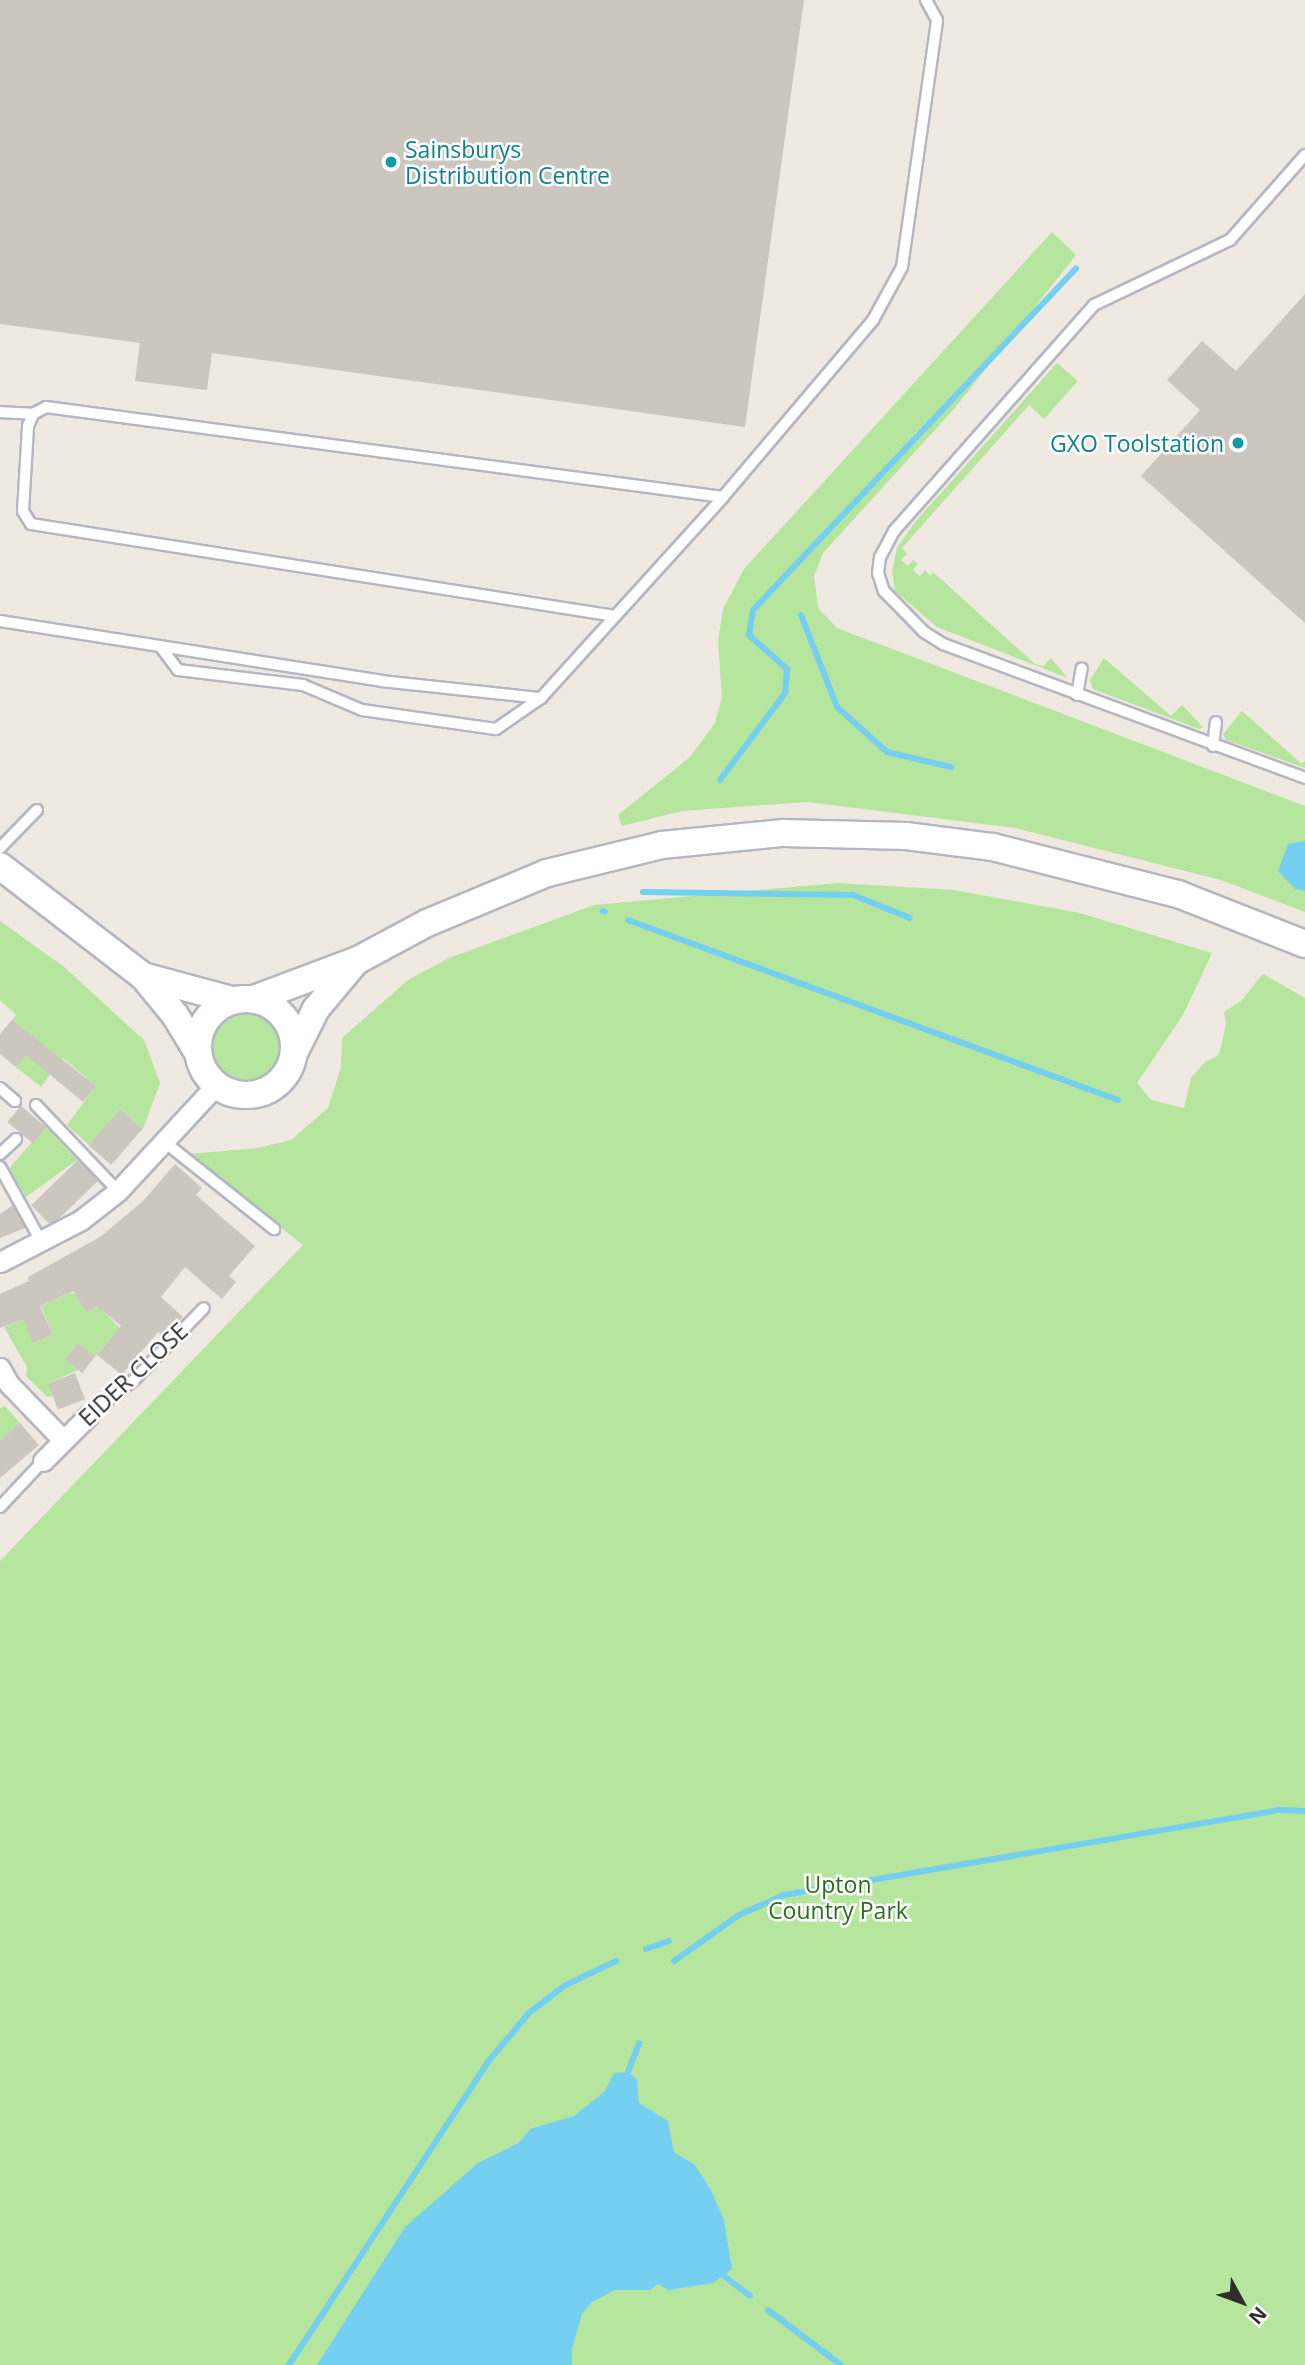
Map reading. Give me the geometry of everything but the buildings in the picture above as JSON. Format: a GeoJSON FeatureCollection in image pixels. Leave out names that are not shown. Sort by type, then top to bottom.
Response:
{"type":"FeatureCollection","features":[{"type":"Feature","properties":{"kind":"street"},"geometry":{"type":"LineString","coordinates":[[198,1052],[208,1016],[243,1000],[358,960],[427,923],[547,873],[662,845],[783,833],[906,836],[1020,853],[1178,894],[1305,944]]}},
{"type":"Feature","properties":{"kind":"street"},"geometry":{"type":"LineString","coordinates":[[0,866],[143,976],[175,1015],[198,1052],[202,1067],[217,1084],[238,1095],[268,1090],[281,1081],[316,1009],[358,960]]}},
{"type":"Feature","properties":{"kind":"street"},"geometry":{"type":"LineString","coordinates":[[143,976],[276,1008],[287,1021],[294,1053]]}},
{"type":"Feature","properties":{"kind":"street"},"geometry":{"type":"LineString","coordinates":[[0,1262],[42,1242],[118,1191],[167,1144],[217,1084]]}},
{"type":"Feature","properties":{"kind":"street","name":"EIDER CLOSE"},"geometry":{"type":"LineString","coordinates":[[0,1368],[9,1384],[63,1440]]}},
{"type":"Feature","properties":{"kind":"street","name":"EIDER CLOSE"},"geometry":{"type":"LineString","coordinates":[[43,1461],[89,1415]]}},
{"type":"Feature","properties":{"kind":"lane"},"geometry":{"type":"LineString","coordinates":[[160,646],[178,670],[303,684],[362,710],[496,729],[541,698],[723,497],[873,320],[902,267],[937,20],[926,0]]}},
{"type":"Feature","properties":{"kind":"lane"},"geometry":{"type":"LineString","coordinates":[[1305,155],[1230,240],[1094,305],[894,531],[880,557],[878,573],[884,591],[924,632],[943,644],[1305,779]]}},
{"type":"Feature","properties":{"kind":"lane"},"geometry":{"type":"LineString","coordinates":[[0,412],[33,414],[46,407],[723,497]]}},
{"type":"Feature","properties":{"kind":"lane"},"geometry":{"type":"LineString","coordinates":[[33,414],[28,426],[23,511],[31,524],[615,616]]}},
{"type":"Feature","properties":{"kind":"lane"},"geometry":{"type":"LineString","coordinates":[[0,621],[381,681],[541,698]]}},
{"type":"Feature","properties":{"kind":"lane"},"geometry":{"type":"LineString","coordinates":[[1077,695],[1082,668]]}},
{"type":"Feature","properties":{"kind":"lane"},"geometry":{"type":"LineString","coordinates":[[1213,746],[1216,722]]}},
{"type":"Feature","properties":{"kind":"lane"},"geometry":{"type":"LineString","coordinates":[[0,848],[37,810]]}},
{"type":"Feature","properties":{"kind":"lane"},"geometry":{"type":"LineString","coordinates":[[0,1088],[15,1101]]}},
{"type":"Feature","properties":{"kind":"lane"},"geometry":{"type":"LineString","coordinates":[[36,1105],[118,1191]]}},
{"type":"Feature","properties":{"kind":"lane"},"geometry":{"type":"LineString","coordinates":[[0,1154],[16,1139]]}},
{"type":"Feature","properties":{"kind":"lane"},"geometry":{"type":"LineString","coordinates":[[167,1144],[274,1229]]}},
{"type":"Feature","properties":{"kind":"lane"},"geometry":{"type":"LineString","coordinates":[[0,1167],[42,1242]]}},
{"type":"Feature","properties":{"kind":"lane","name":"EIDER CLOSE"},"geometry":{"type":"LineString","coordinates":[[89,1415],[134,1380],[204,1308]]}},
{"type":"Feature","properties":{"kind":"lane","name":"EIDER CLOSE"},"geometry":{"type":"LineString","coordinates":[[0,1507],[43,1461]]}},
{"type":"Feature","properties":{"kind":"green space"},"geometry":{"type":"Polygon","coordinates":[[[1052,232],[1076,255],[954,409],[823,553],[814,576],[818,608],[837,628],[1305,806],[1305,912],[1221,880],[1015,828],[807,802],[682,811],[622,826],[618,815],[690,757],[715,723],[722,697],[718,641],[723,609],[744,569],[1052,232]]]}},
{"type":"Feature","properties":{"kind":"green space"},"geometry":{"type":"Polygon","coordinates":[[[1057,363],[1078,381],[1044,419],[1029,405],[902,548],[907,554],[901,560],[908,566],[913,560],[918,564],[913,570],[920,576],[925,570],[930,576],[933,572],[1035,664],[1043,666],[1051,658],[1068,678],[937,627],[895,591],[892,571],[897,548],[915,522],[1057,363]]]}},
{"type":"Feature","properties":{"kind":"green space"},"geometry":{"type":"Polygon","coordinates":[[[1104,658],[1171,716],[1182,705],[1203,727],[1199,729],[1093,689],[1090,680],[1104,658]]]}},
{"type":"Feature","properties":{"kind":"green space"},"geometry":{"type":"Polygon","coordinates":[[[1242,711],[1302,764],[1305,761],[1305,768],[1226,740],[1223,734],[1242,711]]]}},
{"type":"Feature","properties":{"kind":"green space","name":"Upton Country Park"},"geometry":{"type":"Polygon","coordinates":[[[837,883],[954,890],[1080,913],[1212,953],[1183,1015],[1137,1083],[1151,1100],[1184,1108],[1191,1078],[1205,1062],[1219,1055],[1226,1024],[1224,1012],[1241,1001],[1263,974],[1305,998],[1305,2365],[0,2365],[0,1561],[303,1245],[189,1154],[258,1148],[291,1140],[328,1108],[341,1067],[342,1038],[408,980],[449,958],[594,905],[837,883]]]}},
{"type":"Feature","properties":{"kind":"green space"},"geometry":{"type":"Polygon","coordinates":[[[0,921],[63,966],[144,1040],[160,1083],[143,1129],[120,1109],[89,1145],[67,1125],[96,1086],[63,1058],[41,1087],[16,1067],[37,1041],[12,1020],[16,1015],[0,1000],[0,921]]]}},
{"type":"Feature","properties":{"kind":"green space"},"geometry":{"type":"Polygon","coordinates":[[[245,1011],[270,1021],[280,1046],[270,1071],[245,1081],[220,1071],[210,1046],[220,1021],[245,1011]]]}},
{"type":"Feature","properties":{"kind":"green space"},"geometry":{"type":"Polygon","coordinates":[[[46,1127],[77,1160],[26,1197],[10,1172],[11,1166],[46,1127]]]}},
{"type":"Feature","properties":{"kind":"green space"},"geometry":{"type":"Polygon","coordinates":[[[69,1293],[75,1294],[87,1313],[104,1302],[163,1294],[143,1318],[103,1311],[120,1328],[95,1357],[78,1343],[65,1359],[78,1370],[49,1383],[53,1396],[47,1397],[26,1376],[27,1367],[4,1327],[23,1319],[34,1343],[53,1335],[41,1306],[69,1293]]]}},
{"type":"Feature","properties":{"kind":"green space"},"geometry":{"type":"Polygon","coordinates":[[[5,1406],[20,1423],[0,1440],[0,1408],[5,1406]]]}},
{"type":"Feature","properties":{"kind":"water"},"geometry":{"type":"Polygon","coordinates":[[[1305,841],[1305,891],[1295,889],[1278,871],[1288,844],[1305,841]]]}},
{"type":"Feature","properties":{"kind":"water"},"geometry":{"type":"Polygon","coordinates":[[[628,2072],[637,2079],[639,2103],[668,2121],[674,2152],[695,2165],[711,2190],[724,2220],[732,2269],[713,2283],[669,2290],[658,2284],[650,2290],[615,2290],[592,2302],[582,2314],[572,2348],[572,2365],[317,2365],[405,2227],[478,2163],[519,2143],[530,2129],[574,2116],[605,2091],[614,2073],[628,2072]]]}},
{"type":"Feature","properties":{"kind":"waterway"},"geometry":{"type":"LineString","coordinates":[[720,780],[785,693],[787,669],[749,635],[753,610],[1076,268]]}},
{"type":"Feature","properties":{"kind":"waterway"},"geometry":{"type":"LineString","coordinates":[[801,615],[837,707],[887,752],[951,767]]}},
{"type":"Feature","properties":{"kind":"waterway"},"geometry":{"type":"LineString","coordinates":[[643,892],[853,895],[910,918]]}},
{"type":"Feature","properties":{"kind":"waterway"},"geometry":{"type":"LineString","coordinates":[[628,920],[1118,1100]]}},
{"type":"Feature","properties":{"kind":"waterway"},"geometry":{"type":"LineString","coordinates":[[674,1961],[739,1915],[784,1895],[1279,1810],[1305,1811]]}},
{"type":"Feature","properties":{"kind":"waterway"},"geometry":{"type":"LineString","coordinates":[[646,1949],[669,1941]]}},
{"type":"Feature","properties":{"kind":"waterway"},"geometry":{"type":"LineString","coordinates":[[289,2365],[487,2063],[529,2013],[564,1986],[616,1961]]}},
{"type":"Feature","properties":{"kind":"waterway"},"geometry":{"type":"LineString","coordinates":[[628,2072],[639,2043]]}},
{"type":"Feature","properties":{"kind":"waterway"},"geometry":{"type":"LineString","coordinates":[[723,2275],[750,2296]]}},
{"type":"Feature","properties":{"kind":"waterway"},"geometry":{"type":"LineString","coordinates":[[768,2310],[841,2365]]}},
{"type":"Feature","properties":{"kind":"place","name":"Sainsburys Distribution Centre"},"geometry":{"type":"Point","coordinates":[391,162]}},
{"type":"Feature","properties":{"kind":"place","name":"GXO Toolstation"},"geometry":{"type":"Point","coordinates":[1238,443]}}]}
